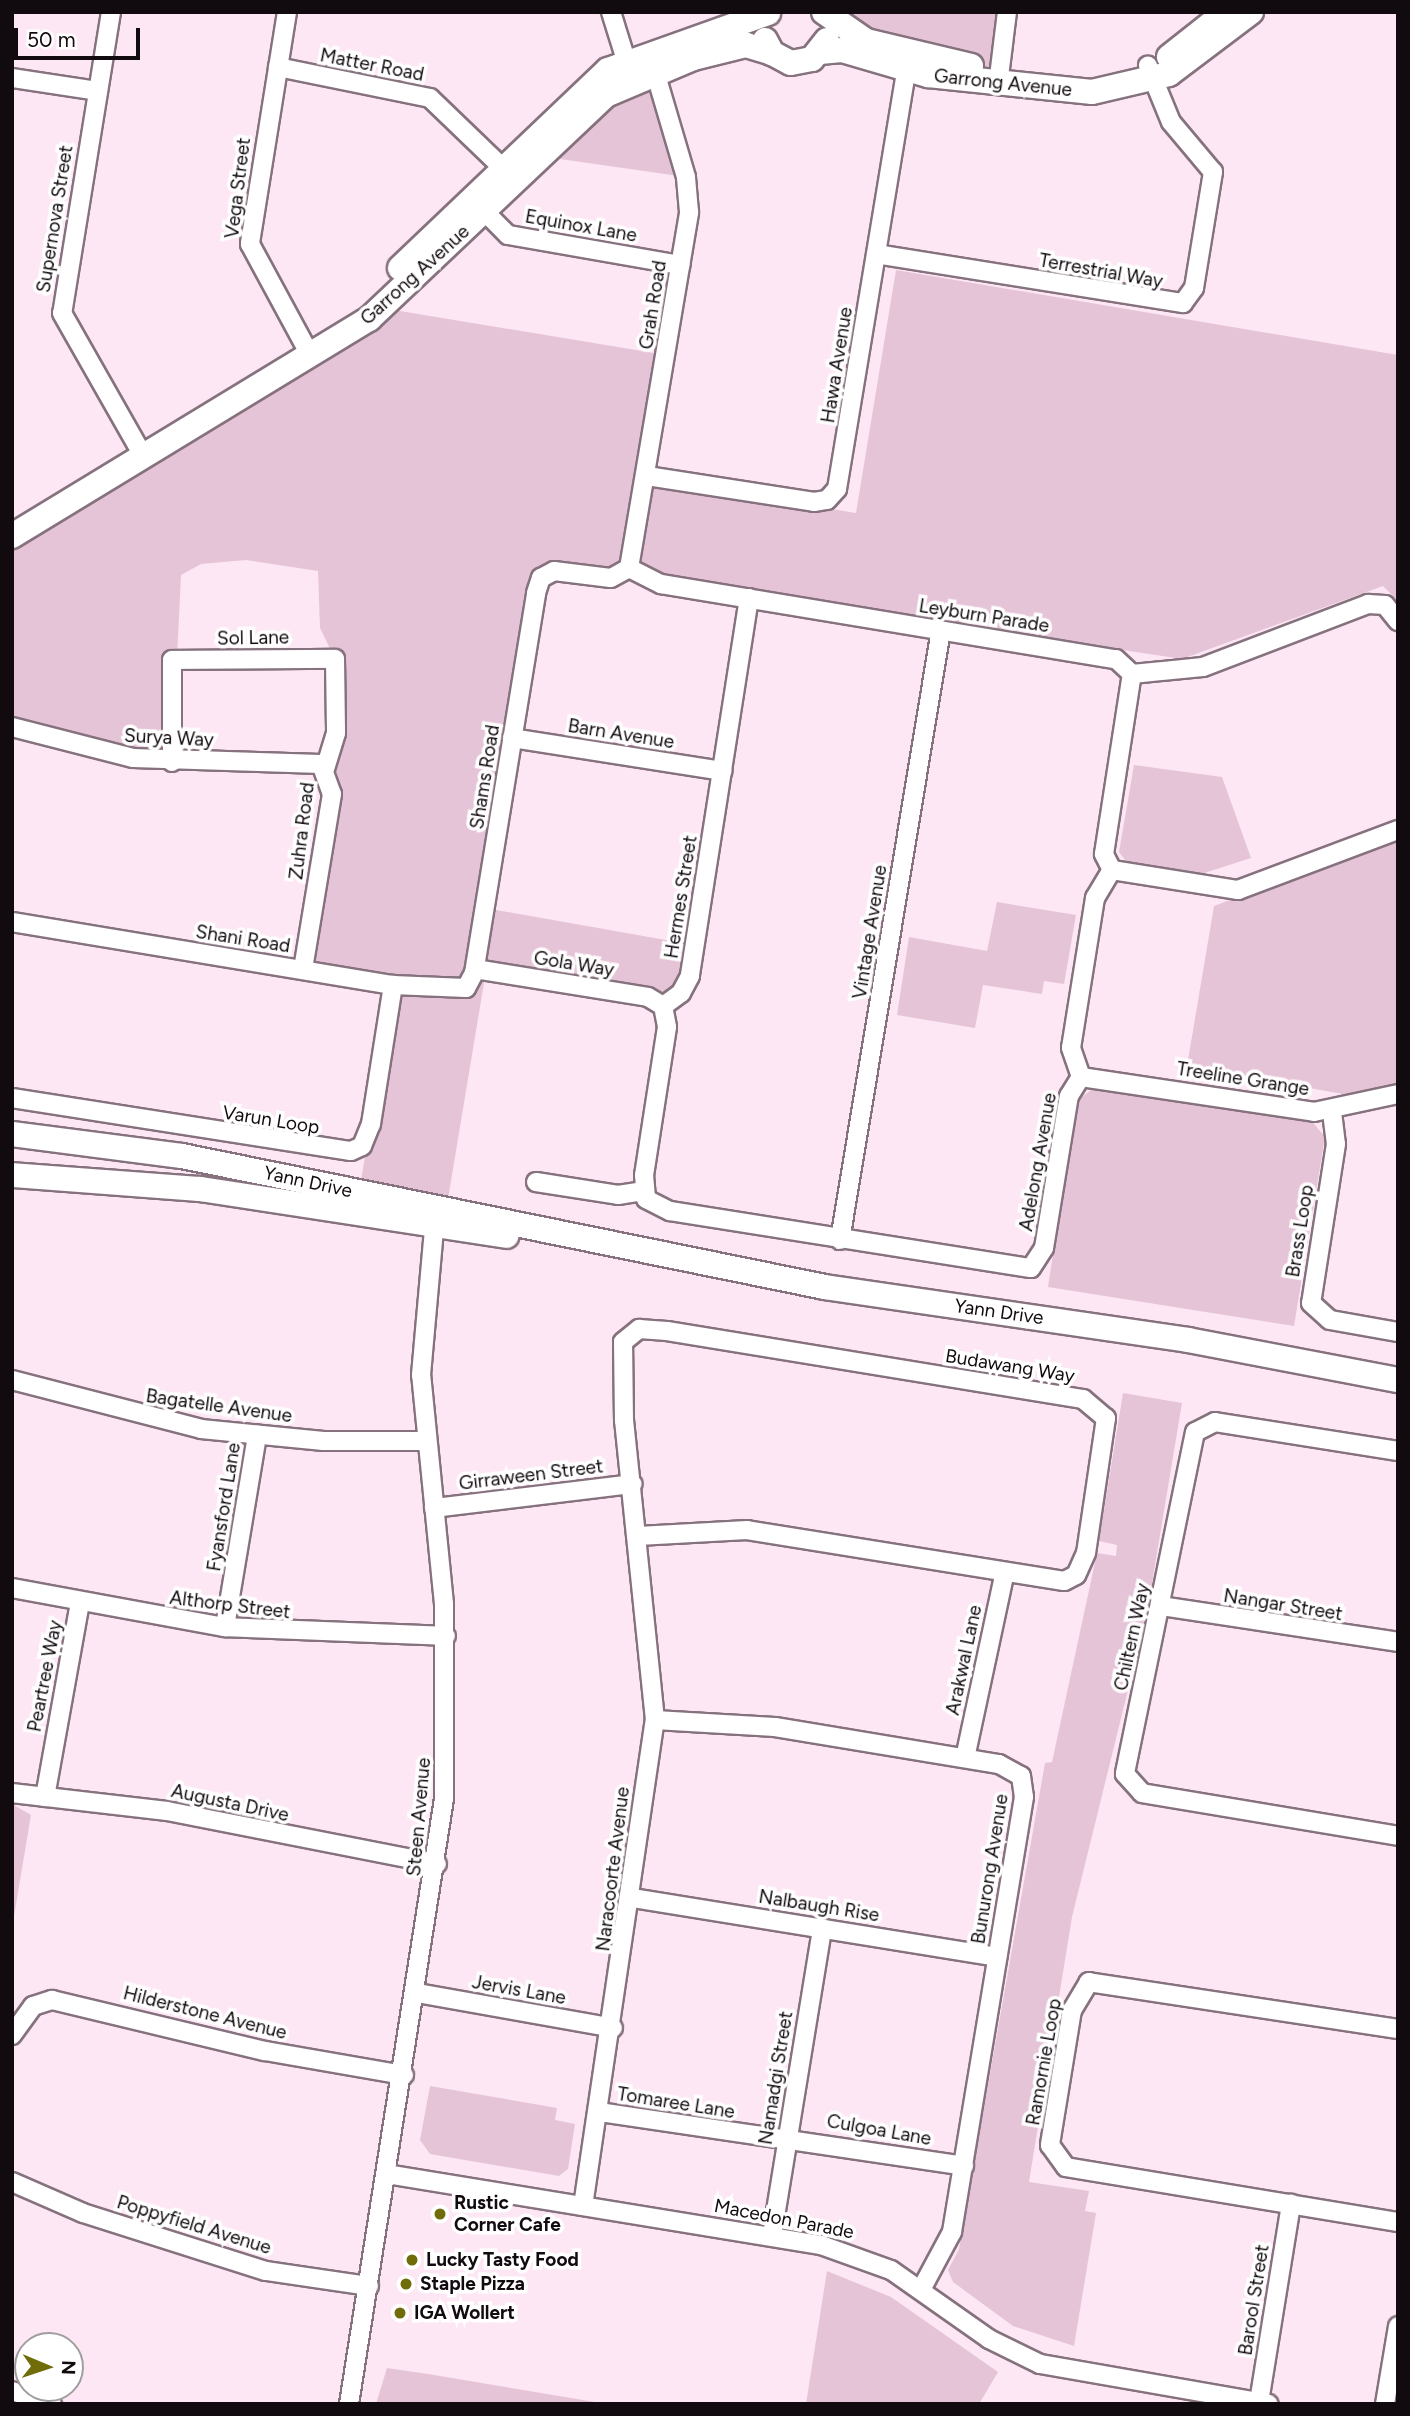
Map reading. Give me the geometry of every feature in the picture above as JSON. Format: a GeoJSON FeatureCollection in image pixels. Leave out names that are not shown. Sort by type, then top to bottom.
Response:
{"type":"FeatureCollection","features":[{"type":"Feature","properties":{"kind":"street","name":"Supernova Street"},"geometry":{"type":"LineString","coordinates":[[111,12],[62,313],[138,447]]}},
{"type":"Feature","properties":{"kind":"street","name":"Vega Street"},"geometry":{"type":"LineString","coordinates":[[287,12],[250,244],[307,349]]}},
{"type":"Feature","properties":{"kind":"street","name":"Grah Road"},"geometry":{"type":"LineString","coordinates":[[611,12],[640,65],[689,194],[647,476],[629,568]]}},
{"type":"Feature","properties":{"kind":"street"},"geometry":{"type":"LineString","coordinates":[[820,52],[829,33],[824,12]]}},
{"type":"Feature","properties":{"kind":"street","name":"Garrong Avenue"},"geometry":{"type":"LineString","coordinates":[[824,12],[866,41],[907,62]]}},
{"type":"Feature","properties":{"kind":"street"},"geometry":{"type":"LineString","coordinates":[[999,77],[1007,12]]}},
{"type":"Feature","properties":{"kind":"street","name":"Garrong Avenue"},"geometry":{"type":"LineString","coordinates":[[1150,74],[1226,12]]}},
{"type":"Feature","properties":{"kind":"street","name":"Garrong Avenue"},"geometry":{"type":"LineString","coordinates":[[640,65],[746,45],[802,62],[820,52],[842,50],[999,77],[1150,74],[1192,61],[1251,12]]}},
{"type":"Feature","properties":{"kind":"street"},"geometry":{"type":"LineString","coordinates":[[768,13],[763,34],[772,53]]}},
{"type":"Feature","properties":{"kind":"street","name":"Garrong Avenue"},"geometry":{"type":"LineString","coordinates":[[307,349],[380,289],[508,174],[607,95],[640,65],[768,13]]}},
{"type":"Feature","properties":{"kind":"street","name":"Hawa Avenue"},"geometry":{"type":"LineString","coordinates":[[647,476],[814,502],[832,496],[876,254],[907,62]]}},
{"type":"Feature","properties":{"kind":"street","name":"Matter Road"},"geometry":{"type":"LineString","coordinates":[[278,67],[430,98],[508,174]]}},
{"type":"Feature","properties":{"kind":"street","name":"Terrestrial Way"},"geometry":{"type":"LineString","coordinates":[[876,254],[1183,303],[1194,288],[1213,172],[1171,122],[1150,74]]}},
{"type":"Feature","properties":{"kind":"street"},"geometry":{"type":"LineString","coordinates":[[12,78],[97,91]]}},
{"type":"Feature","properties":{"kind":"street","name":"Garrong Avenue"},"geometry":{"type":"LineString","coordinates":[[12,516],[307,349],[369,319],[484,211],[508,174]]}},
{"type":"Feature","properties":{"kind":"street","name":"Equinox Lane"},"geometry":{"type":"LineString","coordinates":[[484,211],[508,236],[680,265]]}},
{"type":"Feature","properties":{"kind":"street","name":"Garrong Avenue"},"geometry":{"type":"LineString","coordinates":[[12,536],[138,447]]}},
{"type":"Feature","properties":{"kind":"street","name":"Shams Road"},"geometry":{"type":"LineString","coordinates":[[466,988],[475,970],[536,593],[546,574],[611,578],[629,568]]}},
{"type":"Feature","properties":{"kind":"street","name":"Leyburn Parade"},"geometry":{"type":"LineString","coordinates":[[629,568],[653,582],[1116,659],[1132,674]]}},
{"type":"Feature","properties":{"kind":"street","name":"Hermes Street"},"geometry":{"type":"LineString","coordinates":[[663,1006],[688,981],[750,598]]}},
{"type":"Feature","properties":{"kind":"street"},"geometry":{"type":"LineString","coordinates":[[1398,621],[1385,605],[1368,604],[1203,667],[1132,674],[1104,854],[1112,870],[1238,890],[1398,830]]}},
{"type":"Feature","properties":{"kind":"street","name":"Vintage Avenue"},"geometry":{"type":"LineString","coordinates":[[840,1240],[941,630]]}},
{"type":"Feature","properties":{"kind":"street","name":"Sol Lane"},"geometry":{"type":"LineString","coordinates":[[172,762],[172,660],[335,659]]}},
{"type":"Feature","properties":{"kind":"street","name":"Zuhra Road"},"geometry":{"type":"LineString","coordinates":[[303,970],[332,794],[325,768],[336,733],[335,659]]}},
{"type":"Feature","properties":{"kind":"street","name":"Surya Way"},"geometry":{"type":"LineString","coordinates":[[12,727],[99,753],[172,762],[315,762],[325,768]]}},
{"type":"Feature","properties":{"kind":"street","name":"Barn Avenue"},"geometry":{"type":"LineString","coordinates":[[513,738],[722,771]]}},
{"type":"Feature","properties":{"kind":"street","name":"Adelong Avenue"},"geometry":{"type":"LineString","coordinates":[[643,1191],[662,1209],[840,1240],[1031,1268],[1044,1248],[1069,1097],[1081,1077],[1071,1048],[1095,898],[1112,870]]}},
{"type":"Feature","properties":{"kind":"street","name":"Shani Road"},"geometry":{"type":"LineString","coordinates":[[12,922],[393,985],[452,992],[466,988]]}},
{"type":"Feature","properties":{"kind":"street","name":"Gola Way"},"geometry":{"type":"LineString","coordinates":[[475,970],[648,998],[663,1006]]}},
{"type":"Feature","properties":{"kind":"street","name":"Varun Loop"},"geometry":{"type":"LineString","coordinates":[[12,1097],[351,1151],[362,1146],[371,1124],[393,985]]}},
{"type":"Feature","properties":{"kind":"street"},"geometry":{"type":"LineString","coordinates":[[536,1182],[618,1195],[643,1191],[667,1027],[663,1006]]}},
{"type":"Feature","properties":{"kind":"street","name":"Treeline Grange"},"geometry":{"type":"LineString","coordinates":[[1081,1077],[1332,1112],[1398,1094]]}},
{"type":"Feature","properties":{"kind":"street","name":"Brass Loop"},"geometry":{"type":"LineString","coordinates":[[1332,1112],[1336,1144],[1311,1303],[1330,1320],[1398,1332]]}},
{"type":"Feature","properties":{"kind":"street","name":"Yann Drive"},"geometry":{"type":"LineString","coordinates":[[12,1134],[182,1156],[825,1287],[1202,1342],[1398,1380]]}},
{"type":"Feature","properties":{"kind":"street","name":"Yann Drive"},"geometry":{"type":"LineString","coordinates":[[12,1175],[200,1189],[434,1229],[601,1243]]}},
{"type":"Feature","properties":{"kind":"street","name":"Steen Avenue"},"geometry":{"type":"LineString","coordinates":[[349,2404],[437,1864],[447,1738],[446,1636],[425,1441],[421,1375],[434,1229]]}},
{"type":"Feature","properties":{"kind":"street","name":"Budawang Way"},"geometry":{"type":"LineString","coordinates":[[639,1329],[1092,1402],[1107,1425],[1083,1567],[1064,1581],[739,1530],[638,1536],[633,1483],[621,1359],[623,1342],[639,1329]]}},
{"type":"Feature","properties":{"kind":"street","name":"Bagatelle Avenue"},"geometry":{"type":"LineString","coordinates":[[12,1380],[153,1420],[257,1436],[425,1441]]}},
{"type":"Feature","properties":{"kind":"street","name":"Chiltern Way"},"geometry":{"type":"LineString","coordinates":[[1398,1451],[1232,1424],[1201,1426],[1189,1443],[1161,1606],[1126,1762],[1134,1789],[1398,1836]]}},
{"type":"Feature","properties":{"kind":"street","name":"Fyansford Lane"},"geometry":{"type":"LineString","coordinates":[[225,1627],[257,1436]]}},
{"type":"Feature","properties":{"kind":"street","name":"Girraween Street"},"geometry":{"type":"LineString","coordinates":[[434,1508],[633,1483]]}},
{"type":"Feature","properties":{"kind":"street","name":"Naracoorte Avenue"},"geometry":{"type":"LineString","coordinates":[[583,2206],[634,1898],[655,1720],[638,1536]]}},
{"type":"Feature","properties":{"kind":"street","name":"Arakwal Lane"},"geometry":{"type":"LineString","coordinates":[[965,1758],[1005,1572]]}},
{"type":"Feature","properties":{"kind":"street","name":"Althorp Street"},"geometry":{"type":"LineString","coordinates":[[12,1588],[80,1603],[225,1627],[446,1636]]}},
{"type":"Feature","properties":{"kind":"street","name":"Peartree Way"},"geometry":{"type":"LineString","coordinates":[[45,1797],[80,1603]]}},
{"type":"Feature","properties":{"kind":"street","name":"Nangar Street"},"geometry":{"type":"LineString","coordinates":[[1161,1606],[1398,1642]]}},
{"type":"Feature","properties":{"kind":"street","name":"Bunurong Avenue"},"geometry":{"type":"LineString","coordinates":[[655,1720],[729,1722],[965,1758],[1013,1769],[1024,1787],[964,2166],[946,2252],[922,2288]]}},
{"type":"Feature","properties":{"kind":"street","name":"Augusta Drive"},"geometry":{"type":"LineString","coordinates":[[12,1793],[167,1811],[437,1864]]}},
{"type":"Feature","properties":{"kind":"street","name":"Nalbaugh Rise"},"geometry":{"type":"LineString","coordinates":[[634,1898],[997,1957]]}},
{"type":"Feature","properties":{"kind":"street","name":"Namadgi Street"},"geometry":{"type":"LineString","coordinates":[[772,2235],[822,1928]]}},
{"type":"Feature","properties":{"kind":"street","name":"Ramornie Loop"},"geometry":{"type":"LineString","coordinates":[[1398,2029],[1103,1981],[1080,1989],[1050,2145],[1057,2160],[1066,2167],[1398,2222]]}},
{"type":"Feature","properties":{"kind":"street","name":"Jervis Lane"},"geometry":{"type":"LineString","coordinates":[[417,1993],[613,2028]]}},
{"type":"Feature","properties":{"kind":"street","name":"Hilderstone Avenue"},"geometry":{"type":"LineString","coordinates":[[12,2035],[33,2006],[52,2000],[278,2054],[404,2074]]}},
{"type":"Feature","properties":{"kind":"street","name":"Tomaree Lane"},"geometry":{"type":"LineString","coordinates":[[599,2112],[787,2139]]}},
{"type":"Feature","properties":{"kind":"street","name":"Culgoa Lane"},"geometry":{"type":"LineString","coordinates":[[787,2139],[964,2166]]}},
{"type":"Feature","properties":{"kind":"street","name":"Macedon Parade"},"geometry":{"type":"LineString","coordinates":[[387,2174],[772,2235],[859,2256],[922,2288],[989,2339],[1040,2364],[1264,2403]]}},
{"type":"Feature","properties":{"kind":"street","name":"Poppyfield Avenue"},"geometry":{"type":"LineString","coordinates":[[12,2182],[83,2213],[265,2270],[369,2286]]}},
{"type":"Feature","properties":{"kind":"street","name":"Barool Street"},"geometry":{"type":"LineString","coordinates":[[1264,2403],[1291,2204]]}},
{"type":"Feature","properties":{"kind":"street"},"geometry":{"type":"LineString","coordinates":[[1385,2404],[1398,2326]]}},
{"type":"Feature","properties":{"kind":"street"},"geometry":{"type":"LineString","coordinates":[[12,2390],[52,2404]]}},
{"type":"Feature","properties":{"kind":"shaded area"},"geometry":{"type":"Polygon","coordinates":[[[824,12],[1007,12],[1000,69],[966,65],[824,12]]]}},
{"type":"Feature","properties":{"kind":"shaded area"},"geometry":{"type":"Polygon","coordinates":[[[654,69],[686,177],[539,156],[654,69]]]}},
{"type":"Feature","properties":{"kind":"shaded area"},"geometry":{"type":"Polygon","coordinates":[[[896,270],[1398,355],[1398,601],[1383,586],[1182,659],[654,579],[633,568],[650,479],[856,513],[896,270]]]}},
{"type":"Feature","properties":{"kind":"shaded area"},"geometry":{"type":"Polygon","coordinates":[[[382,308],[666,355],[629,568],[542,578],[485,908],[694,945],[690,976],[663,1006],[486,971],[446,1211],[359,1193],[393,986],[303,970],[332,794],[335,659],[320,628],[318,571],[246,560],[201,564],[181,575],[172,762],[12,727],[12,536],[382,308]]]}},
{"type":"Feature","properties":{"kind":"shaded area"},"geometry":{"type":"Polygon","coordinates":[[[1134,765],[1222,777],[1251,858],[1201,874],[1126,861],[1119,852],[1134,765]]]}},
{"type":"Feature","properties":{"kind":"shaded area"},"geometry":{"type":"Polygon","coordinates":[[[1398,837],[1398,1084],[1354,1096],[1187,1066],[1214,906],[1398,837]]]}},
{"type":"Feature","properties":{"kind":"shaded area"},"geometry":{"type":"Polygon","coordinates":[[[997,902],[1076,915],[1064,984],[1044,981],[1042,994],[983,985],[975,1028],[897,1015],[909,937],[987,951],[997,902]]]}},
{"type":"Feature","properties":{"kind":"shaded area"},"geometry":{"type":"Polygon","coordinates":[[[1097,1086],[1310,1119],[1325,1137],[1294,1326],[1048,1287],[1076,1101],[1097,1086]]]}},
{"type":"Feature","properties":{"kind":"shaded area"},"geometry":{"type":"Polygon","coordinates":[[[1123,1393],[1182,1403],[1147,1613],[1072,1917],[1029,2182],[1089,2191],[1085,2211],[1096,2213],[1074,2346],[1013,2326],[953,2282],[948,2270],[959,2249],[1045,1763],[1052,1762],[1097,1553],[1116,1556],[1117,1545],[1099,1541],[1123,1393]]]}},
{"type":"Feature","properties":{"kind":"shaded area"},"geometry":{"type":"Polygon","coordinates":[[[12,1804],[31,1815],[12,1928],[12,1804]]]}},
{"type":"Feature","properties":{"kind":"shaded area"},"geometry":{"type":"Polygon","coordinates":[[[430,2086],[557,2108],[555,2120],[575,2124],[568,2169],[559,2176],[430,2154],[420,2140],[430,2086]]]}},
{"type":"Feature","properties":{"kind":"shaded area"},"geometry":{"type":"Polygon","coordinates":[[[827,2271],[891,2297],[998,2372],[979,2404],[806,2404],[827,2271]]]}},
{"type":"Feature","properties":{"kind":"shaded area"},"geometry":{"type":"Polygon","coordinates":[[[387,2368],[428,2374],[607,2404],[376,2404],[387,2368]]]}},
{"type":"Feature","properties":{"kind":"place","name":"Rustic Corner Cafe"},"geometry":{"type":"Point","coordinates":[440,2214]}},
{"type":"Feature","properties":{"kind":"place","name":"Lucky Tasty Food"},"geometry":{"type":"Point","coordinates":[412,2260]}},
{"type":"Feature","properties":{"kind":"place","name":"Staple Pizza"},"geometry":{"type":"Point","coordinates":[406,2284]}},
{"type":"Feature","properties":{"kind":"place","name":"IGA Wollert"},"geometry":{"type":"Point","coordinates":[400,2313]}}]}
